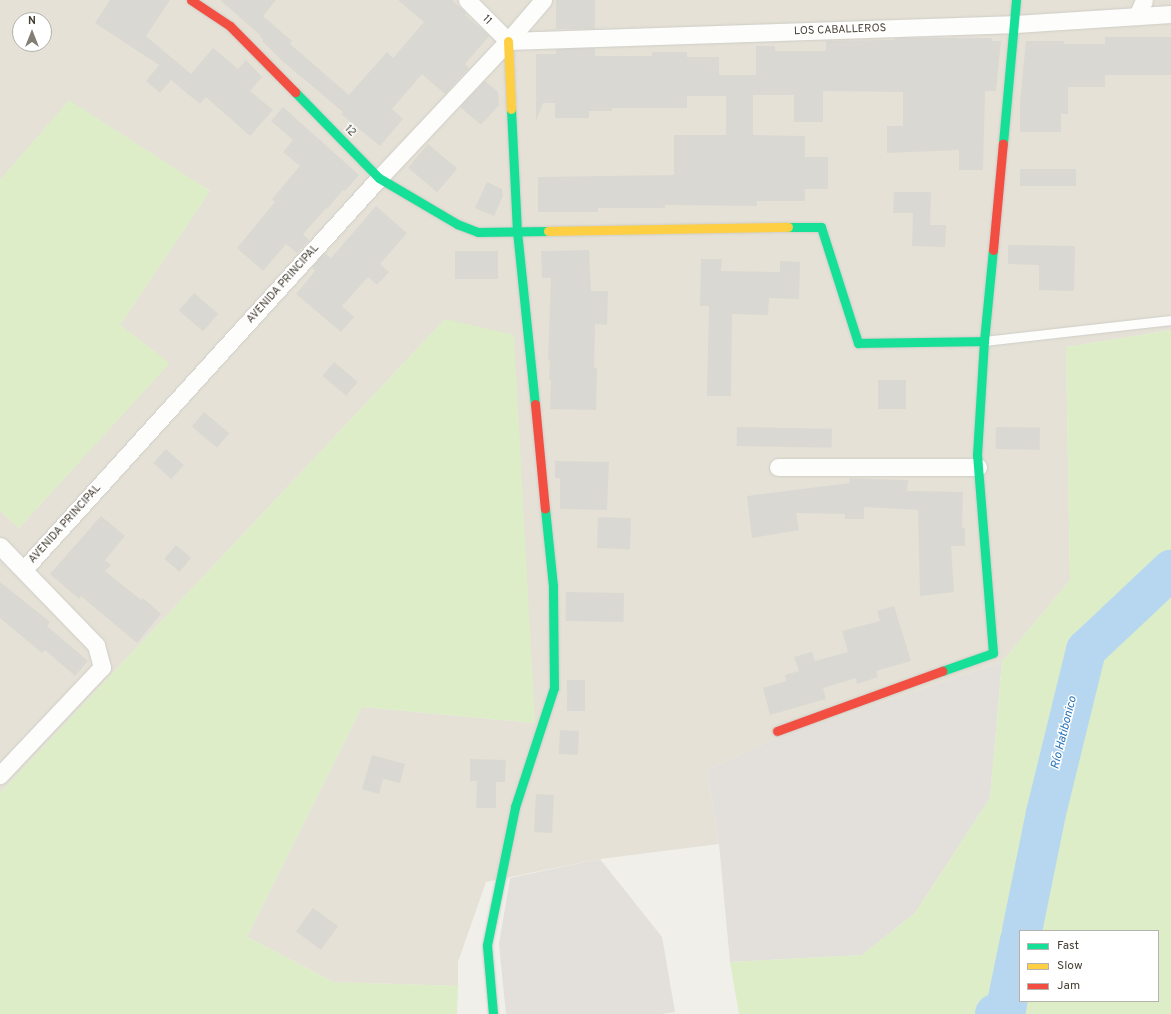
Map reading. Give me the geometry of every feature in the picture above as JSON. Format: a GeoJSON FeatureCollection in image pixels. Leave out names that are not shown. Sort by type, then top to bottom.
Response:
{"type":"FeatureCollection","features":[{"type":"Feature","properties":{"kind":"street","name":"12"},"geometry":{"type":"LineString","coordinates":[[191,0],[230,26],[379,178],[457,224],[478,232],[821,227],[858,343],[984,341]]}},
{"type":"Feature","properties":{"kind":"street","name":"11"},"geometry":{"type":"LineString","coordinates":[[467,0],[508,41]]}},
{"type":"Feature","properties":{"kind":"street","name":"AVENIDA PRINCIPAL"},"geometry":{"type":"LineString","coordinates":[[24,569],[379,178],[508,41],[543,0]]}},
{"type":"Feature","properties":{"kind":"street"},"geometry":{"type":"LineString","coordinates":[[777,731],[993,653],[977,455],[984,341],[1015,24],[1016,0]]}},
{"type":"Feature","properties":{"kind":"street"},"geometry":{"type":"LineString","coordinates":[[1137,16],[1144,0]]}},
{"type":"Feature","properties":{"kind":"street","name":"LOS CABALLEROS"},"geometry":{"type":"LineString","coordinates":[[508,41],[1015,24],[1171,14]]}},
{"type":"Feature","properties":{"kind":"street"},"geometry":{"type":"LineString","coordinates":[[493,1014],[487,946],[515,807],[554,688],[553,586],[517,231],[508,41]]}},
{"type":"Feature","properties":{"kind":"street"},"geometry":{"type":"LineString","coordinates":[[778,467],[978,467]]}},
{"type":"Feature","properties":{"kind":"street"},"geometry":{"type":"LineString","coordinates":[[0,546],[24,569],[96,645],[102,667],[0,775]]}},
{"type":"Feature","properties":{"kind":"lane"},"geometry":{"type":"LineString","coordinates":[[984,341],[1171,320]]}},
{"type":"Feature","properties":{"kind":"shaded area"},"geometry":{"type":"Polygon","coordinates":[[[0,0],[1171,0],[1171,330],[1066,347],[1070,580],[1002,662],[779,737],[707,770],[719,844],[600,859],[486,882],[458,962],[458,986],[334,982],[247,937],[362,707],[535,723],[445,319],[0,793],[0,511],[19,528],[169,363],[120,325],[210,191],[69,101],[0,180],[0,0]]]}},
{"type":"Feature","properties":{"kind":"shaded area"},"geometry":{"type":"Polygon","coordinates":[[[1002,662],[990,798],[915,913],[862,955],[730,962],[719,844],[707,770],[779,737],[1002,662]]]}},
{"type":"Feature","properties":{"kind":"shaded area"},"geometry":{"type":"Polygon","coordinates":[[[600,859],[662,937],[675,1012],[662,1014],[506,1014],[499,944],[510,878],[600,859]]]}},
{"type":"Feature","properties":{"kind":"green space"},"geometry":{"type":"Polygon","coordinates":[[[69,100],[210,191],[120,325],[170,363],[19,528],[0,511],[0,180],[69,100]]]}},
{"type":"Feature","properties":{"kind":"green space"},"geometry":{"type":"Polygon","coordinates":[[[445,319],[514,335],[535,723],[362,707],[247,937],[334,982],[458,986],[457,1014],[0,1014],[0,793],[445,319]]]}},
{"type":"Feature","properties":{"kind":"green space"},"geometry":{"type":"Polygon","coordinates":[[[1171,330],[1171,1014],[739,1014],[730,962],[862,955],[915,913],[990,798],[1002,662],[1070,580],[1066,347],[1171,330]]]}},
{"type":"Feature","properties":{"kind":"building"},"geometry":{"type":"Polygon","coordinates":[[[110,0],[170,0],[146,36],[191,74],[213,48],[238,69],[246,60],[262,77],[250,91],[273,110],[250,136],[206,97],[200,104],[171,80],[160,93],[146,81],[159,65],[95,23],[110,0]]]}},
{"type":"Feature","properties":{"kind":"building"},"geometry":{"type":"Polygon","coordinates":[[[220,0],[276,0],[263,16],[292,41],[290,44],[349,95],[387,52],[393,58],[424,22],[398,0],[452,0],[466,13],[465,15],[489,36],[465,64],[469,68],[445,94],[422,74],[392,109],[403,119],[380,146],[341,114],[343,112],[279,58],[262,41],[263,40],[259,34],[220,0]]]}},
{"type":"Feature","properties":{"kind":"building"},"geometry":{"type":"Polygon","coordinates":[[[556,0],[595,0],[595,29],[556,29],[556,0]]]}},
{"type":"Feature","properties":{"kind":"building"},"geometry":{"type":"Polygon","coordinates":[[[1105,37],[1171,37],[1171,75],[1105,75],[1105,87],[1068,87],[1068,114],[1061,114],[1061,132],[1020,132],[1020,102],[1026,41],[1064,41],[1064,44],[1105,44],[1105,37]]]}},
{"type":"Feature","properties":{"kind":"building"},"geometry":{"type":"Polygon","coordinates":[[[895,38],[992,38],[992,41],[1001,41],[996,91],[985,91],[983,170],[959,170],[959,150],[887,153],[887,126],[903,126],[903,92],[823,91],[823,122],[794,122],[794,95],[753,95],[753,135],[805,136],[805,157],[828,157],[828,189],[805,189],[805,201],[757,201],[757,206],[665,205],[665,208],[598,208],[598,212],[538,212],[538,177],[674,175],[674,135],[726,135],[726,96],[687,96],[687,108],[612,108],[612,111],[589,111],[589,118],[555,118],[555,103],[543,103],[536,121],[536,54],[556,54],[556,49],[595,48],[595,56],[652,56],[652,52],[687,52],[687,57],[719,57],[719,75],[756,75],[756,46],[775,46],[775,51],[826,51],[826,41],[895,40],[895,38]]]}},
{"type":"Feature","properties":{"kind":"building"},"geometry":{"type":"Polygon","coordinates":[[[485,81],[498,92],[499,105],[481,125],[460,107],[485,81]]]}},
{"type":"Feature","properties":{"kind":"building"},"geometry":{"type":"Polygon","coordinates":[[[283,107],[359,175],[345,191],[343,190],[303,234],[309,240],[297,253],[286,244],[263,271],[237,248],[275,202],[272,199],[300,166],[283,152],[293,140],[271,121],[283,107]]]}},
{"type":"Feature","properties":{"kind":"building"},"geometry":{"type":"Polygon","coordinates":[[[428,144],[457,168],[437,192],[408,168],[428,144]]]}},
{"type":"Feature","properties":{"kind":"building"},"geometry":{"type":"Polygon","coordinates":[[[1020,169],[1076,169],[1076,186],[1020,186],[1020,169]]]}},
{"type":"Feature","properties":{"kind":"building"},"geometry":{"type":"Polygon","coordinates":[[[487,182],[502,189],[503,196],[494,216],[475,208],[487,182]]]}},
{"type":"Feature","properties":{"kind":"building"},"geometry":{"type":"Polygon","coordinates":[[[894,192],[931,192],[930,225],[946,225],[945,247],[912,246],[913,213],[893,213],[894,192]]]}},
{"type":"Feature","properties":{"kind":"building"},"geometry":{"type":"Polygon","coordinates":[[[376,206],[407,233],[380,264],[389,272],[377,285],[368,277],[342,306],[354,317],[341,332],[296,294],[315,271],[312,267],[324,253],[331,258],[376,206]]]}},
{"type":"Feature","properties":{"kind":"building"},"geometry":{"type":"Polygon","coordinates":[[[1008,245],[1075,246],[1074,291],[1039,290],[1039,265],[1008,264],[1008,245]]]}},
{"type":"Feature","properties":{"kind":"building"},"geometry":{"type":"Polygon","coordinates":[[[589,250],[591,291],[608,291],[607,325],[595,324],[594,368],[597,368],[596,410],[550,409],[551,380],[549,380],[550,360],[548,360],[551,278],[542,278],[541,251],[589,250]]]}},
{"type":"Feature","properties":{"kind":"building"},"geometry":{"type":"Polygon","coordinates":[[[455,251],[498,251],[498,279],[455,279],[455,251]]]}},
{"type":"Feature","properties":{"kind":"building"},"geometry":{"type":"Polygon","coordinates":[[[701,259],[722,259],[721,271],[780,272],[780,261],[800,262],[799,299],[769,298],[768,315],[732,314],[731,396],[707,396],[709,306],[700,306],[701,259]]]}},
{"type":"Feature","properties":{"kind":"building"},"geometry":{"type":"Polygon","coordinates":[[[194,293],[218,314],[203,331],[179,310],[194,293]]]}},
{"type":"Feature","properties":{"kind":"building"},"geometry":{"type":"Polygon","coordinates":[[[334,362],[358,382],[346,396],[322,376],[334,362]]]}},
{"type":"Feature","properties":{"kind":"building"},"geometry":{"type":"Polygon","coordinates":[[[878,380],[906,380],[906,409],[878,409],[878,380]]]}},
{"type":"Feature","properties":{"kind":"building"},"geometry":{"type":"Polygon","coordinates":[[[204,412],[229,433],[217,448],[192,427],[204,412]]]}},
{"type":"Feature","properties":{"kind":"building"},"geometry":{"type":"Polygon","coordinates":[[[737,427],[832,429],[832,448],[737,446],[737,427]]]}},
{"type":"Feature","properties":{"kind":"building"},"geometry":{"type":"Polygon","coordinates":[[[996,427],[1040,428],[1040,450],[996,449],[996,427]]]}},
{"type":"Feature","properties":{"kind":"building"},"geometry":{"type":"Polygon","coordinates":[[[166,449],[184,465],[171,479],[153,463],[166,449]]]}},
{"type":"Feature","properties":{"kind":"building"},"geometry":{"type":"Polygon","coordinates":[[[555,461],[609,462],[607,510],[560,509],[560,478],[555,478],[555,461]]]}},
{"type":"Feature","properties":{"kind":"building"},"geometry":{"type":"Polygon","coordinates":[[[849,478],[908,480],[907,491],[963,492],[962,528],[965,528],[965,546],[951,546],[954,592],[920,596],[918,510],[864,507],[864,519],[845,519],[845,514],[796,513],[799,530],[752,538],[747,496],[850,483],[849,478]]]}},
{"type":"Feature","properties":{"kind":"building"},"geometry":{"type":"Polygon","coordinates":[[[101,516],[125,536],[105,560],[111,565],[105,571],[141,600],[143,598],[161,614],[137,643],[81,596],[79,599],[50,574],[101,516]]]}},
{"type":"Feature","properties":{"kind":"building"},"geometry":{"type":"Polygon","coordinates":[[[598,517],[631,518],[630,549],[597,548],[598,517]]]}},
{"type":"Feature","properties":{"kind":"building"},"geometry":{"type":"Polygon","coordinates":[[[176,545],[191,558],[179,572],[164,559],[176,545]]]}},
{"type":"Feature","properties":{"kind":"building"},"geometry":{"type":"Polygon","coordinates":[[[0,582],[50,622],[47,626],[88,661],[75,676],[45,650],[42,653],[0,618],[0,582]]]}},
{"type":"Feature","properties":{"kind":"building"},"geometry":{"type":"Polygon","coordinates":[[[566,592],[624,593],[623,622],[565,621],[566,592]]]}},
{"type":"Feature","properties":{"kind":"building"},"geometry":{"type":"Polygon","coordinates":[[[894,606],[911,661],[876,671],[878,677],[857,684],[856,678],[823,688],[826,699],[770,715],[763,688],[786,681],[785,675],[799,671],[794,657],[812,652],[815,661],[848,652],[842,631],[880,621],[877,611],[894,606]]]}},
{"type":"Feature","properties":{"kind":"building"},"geometry":{"type":"Polygon","coordinates":[[[567,680],[585,680],[585,711],[567,711],[567,680]]]}},
{"type":"Feature","properties":{"kind":"building"},"geometry":{"type":"Polygon","coordinates":[[[560,730],[579,731],[578,755],[559,754],[560,730]]]}},
{"type":"Feature","properties":{"kind":"building"},"geometry":{"type":"Polygon","coordinates":[[[372,755],[405,764],[400,783],[383,779],[379,794],[362,789],[372,755]]]}},
{"type":"Feature","properties":{"kind":"building"},"geometry":{"type":"Polygon","coordinates":[[[470,759],[506,760],[505,782],[496,782],[496,808],[476,808],[477,781],[470,781],[470,759]]]}},
{"type":"Feature","properties":{"kind":"building"},"geometry":{"type":"Polygon","coordinates":[[[536,794],[554,795],[552,833],[534,832],[536,794]]]}},
{"type":"Feature","properties":{"kind":"building"},"geometry":{"type":"Polygon","coordinates":[[[313,908],[338,926],[321,950],[296,931],[313,908]]]}},
{"type":"Feature","properties":{"kind":"waterway","name":"Río Hatibonico"},"geometry":{"type":"LineString","coordinates":[[1022,930],[1046,813],[1086,650],[1171,570]]}},
{"type":"Feature","properties":{"kind":"waterway","name":"Río Hatibonico"},"geometry":{"type":"LineString","coordinates":[[995,1014],[1006,1008],[1019,945]]}},
{"type":"Feature","properties":{"kind":"traffic: fast"},"geometry":{"type":"LineString","coordinates":[[1003,143],[1016,0]]}},
{"type":"Feature","properties":{"kind":"traffic: fast"},"geometry":{"type":"LineString","coordinates":[[295,92],[379,178],[457,224],[478,232],[548,231]]}},
{"type":"Feature","properties":{"kind":"traffic: fast"},"geometry":{"type":"LineString","coordinates":[[511,109],[517,231],[535,404]]}},
{"type":"Feature","properties":{"kind":"traffic: fast"},"geometry":{"type":"LineString","coordinates":[[788,227],[821,227],[858,343],[984,341]]}},
{"type":"Feature","properties":{"kind":"traffic: fast"},"geometry":{"type":"LineString","coordinates":[[942,671],[993,653],[977,455],[984,341],[993,250]]}},
{"type":"Feature","properties":{"kind":"traffic: fast"},"geometry":{"type":"LineString","coordinates":[[493,1014],[487,945],[515,807],[554,688],[553,586],[545,509]]}},
{"type":"Feature","properties":{"kind":"traffic: slow"},"geometry":{"type":"LineString","coordinates":[[508,41],[511,109]]}},
{"type":"Feature","properties":{"kind":"traffic: slow"},"geometry":{"type":"LineString","coordinates":[[548,231],[788,227]]}},
{"type":"Feature","properties":{"kind":"traffic: jam"},"geometry":{"type":"LineString","coordinates":[[191,0],[230,26],[295,92]]}},
{"type":"Feature","properties":{"kind":"traffic: jam"},"geometry":{"type":"LineString","coordinates":[[993,250],[1003,143]]}},
{"type":"Feature","properties":{"kind":"traffic: jam"},"geometry":{"type":"LineString","coordinates":[[535,404],[545,509]]}},
{"type":"Feature","properties":{"kind":"traffic: jam"},"geometry":{"type":"LineString","coordinates":[[777,731],[942,671]]}}]}
